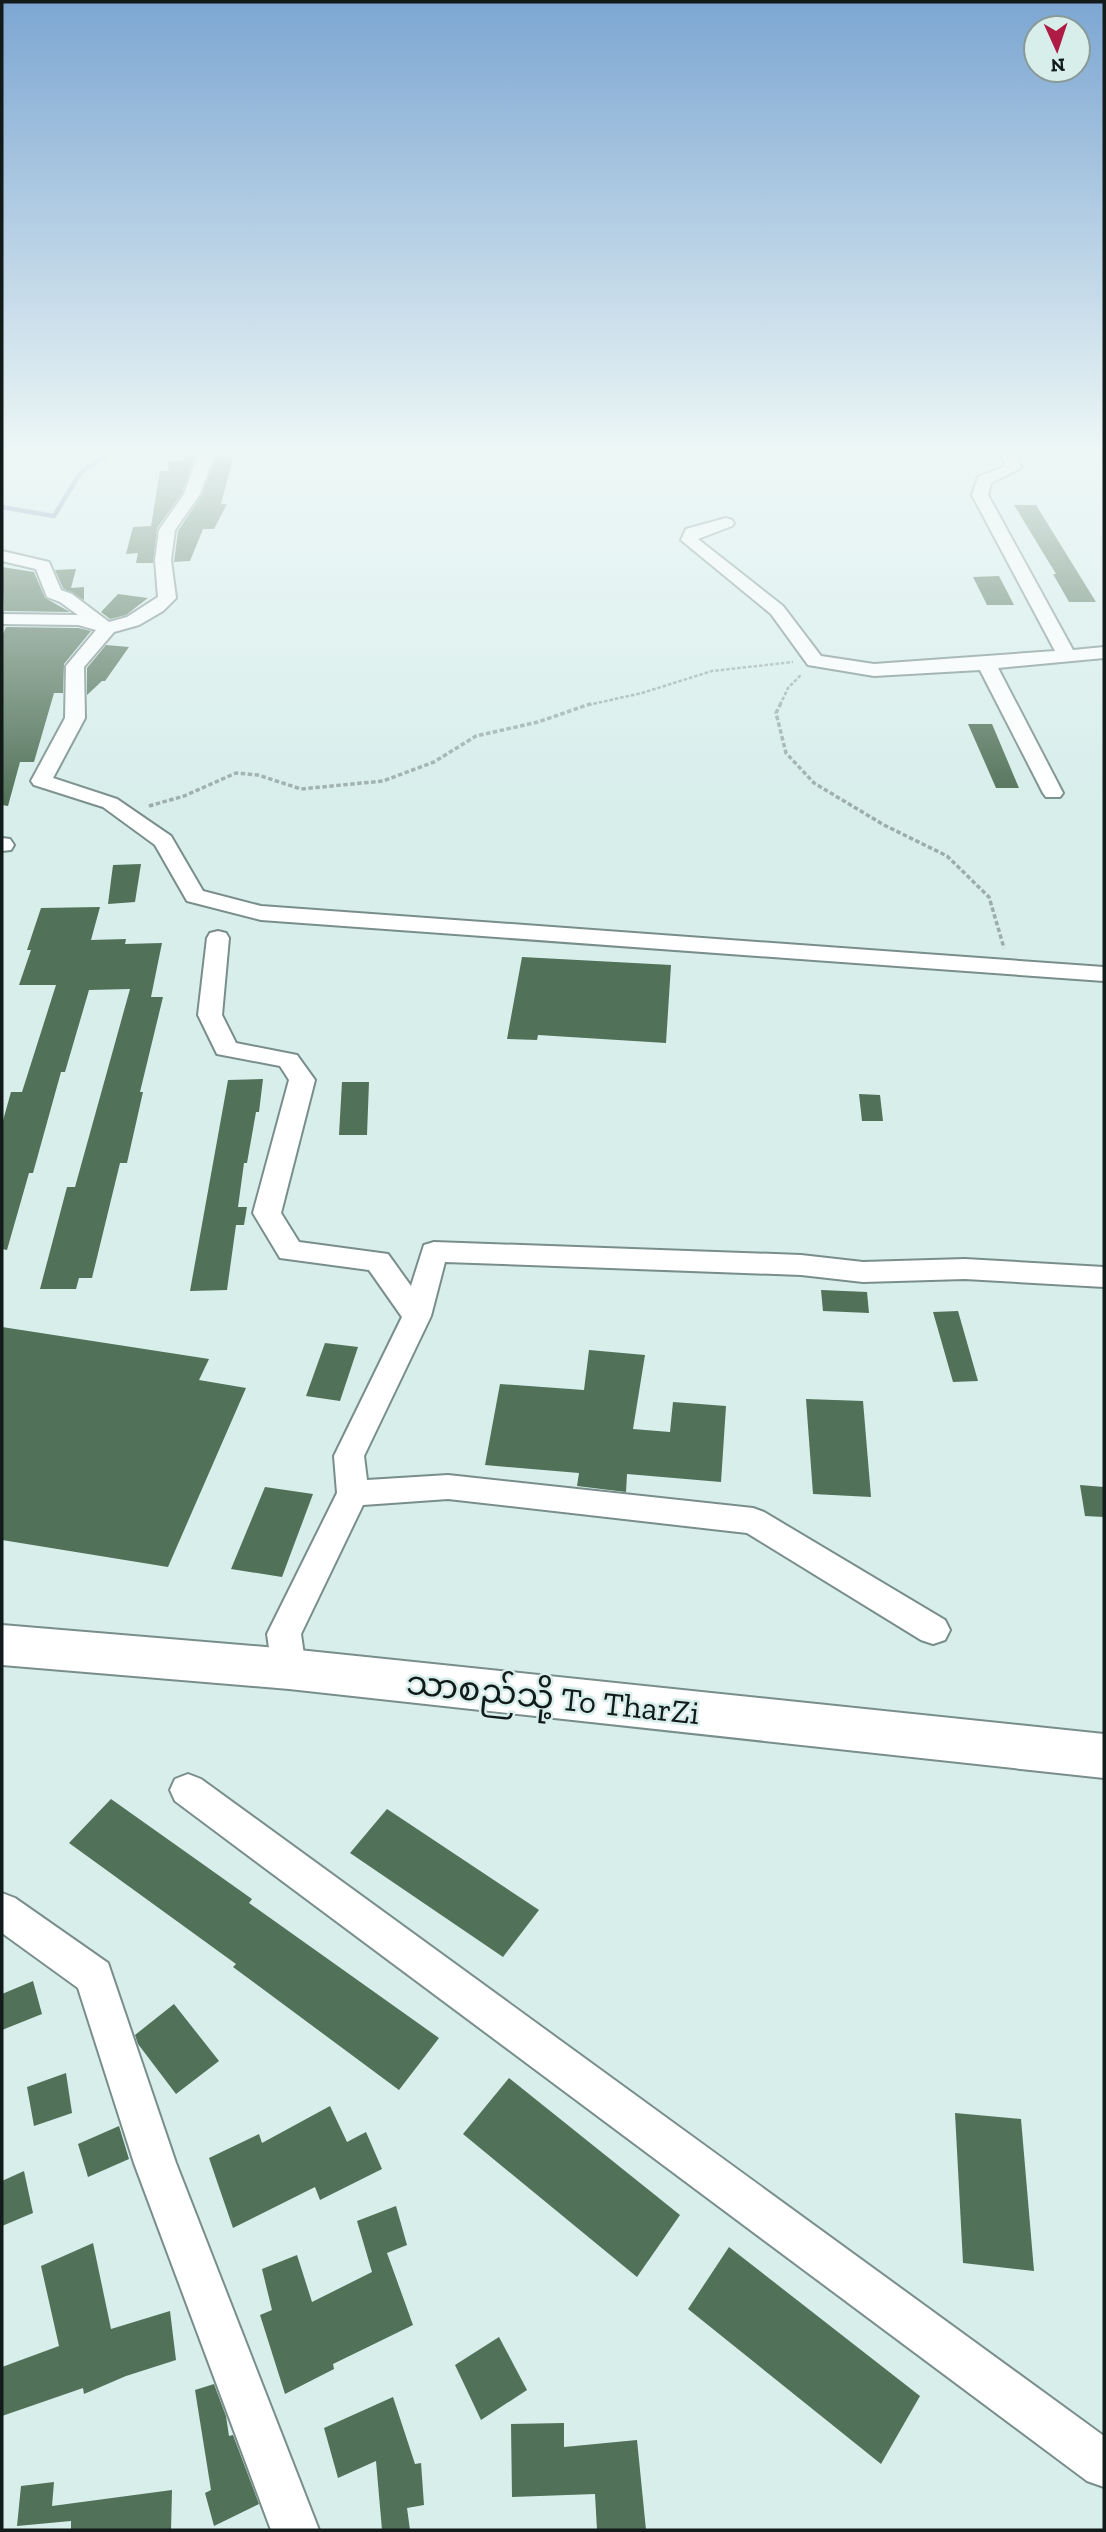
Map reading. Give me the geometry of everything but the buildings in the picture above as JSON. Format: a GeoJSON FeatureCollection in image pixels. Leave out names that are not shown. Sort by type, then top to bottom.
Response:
{"type":"FeatureCollection","features":[{"type":"Feature","properties":{"kind":"highway","name":"သာစည်သို့ To TharZi"},"geometry":{"type":"LineString","coordinates":[[2,1646],[289,1669],[1104,1756]]}},
{"type":"Feature","properties":{"kind":"street"},"geometry":{"type":"LineString","coordinates":[[45,571],[53,593],[66,598],[108,628]]}},
{"type":"Feature","properties":{"kind":"street"},"geometry":{"type":"LineString","coordinates":[[2,619],[78,620],[108,628],[133,621],[157,607],[167,597],[164,571]]}},
{"type":"Feature","properties":{"kind":"street"},"geometry":{"type":"LineString","coordinates":[[728,571],[777,610],[815,661],[874,670],[986,664],[1104,652]]}},
{"type":"Feature","properties":{"kind":"street"},"geometry":{"type":"LineString","coordinates":[[1022,571],[1066,654]]}},
{"type":"Feature","properties":{"kind":"street"},"geometry":{"type":"LineString","coordinates":[[108,628],[75,666],[75,718],[41,781],[110,803],[163,841],[195,896],[261,914],[1104,974]]}},
{"type":"Feature","properties":{"kind":"street"},"geometry":{"type":"LineString","coordinates":[[986,664],[1053,793]]}},
{"type":"Feature","properties":{"kind":"street"},"geometry":{"type":"LineString","coordinates":[[218,938],[209,1015],[226,1049],[288,1060],[302,1080],[267,1213],[290,1251],[378,1261],[417,1316]]}},
{"type":"Feature","properties":{"kind":"street"},"geometry":{"type":"LineString","coordinates":[[289,1669],[285,1634],[353,1493],[349,1456],[417,1316],[434,1252],[801,1265],[863,1272],[965,1269],[1104,1277]]}},
{"type":"Feature","properties":{"kind":"street"},"geometry":{"type":"LineString","coordinates":[[353,1493],[449,1487],[752,1521],[933,1630]]}},
{"type":"Feature","properties":{"kind":"street"},"geometry":{"type":"LineString","coordinates":[[188,1790],[1104,2464]]}},
{"type":"Feature","properties":{"kind":"street"},"geometry":{"type":"LineString","coordinates":[[2,1911],[94,1976],[155,2163],[295,2530]]}},
{"type":"Feature","properties":{"kind":"path"},"geometry":{"type":"LineString","coordinates":[[124,813],[184,796],[236,773],[258,775],[301,789],[383,781],[435,762],[476,736],[538,722],[595,702],[642,693],[712,671],[756,664],[815,661]]}},
{"type":"Feature","properties":{"kind":"path"},"geometry":{"type":"LineString","coordinates":[[815,661],[788,688],[776,713],[786,753],[814,783],[884,825],[947,856],[989,897],[999,940],[1013,966]]}}]}
